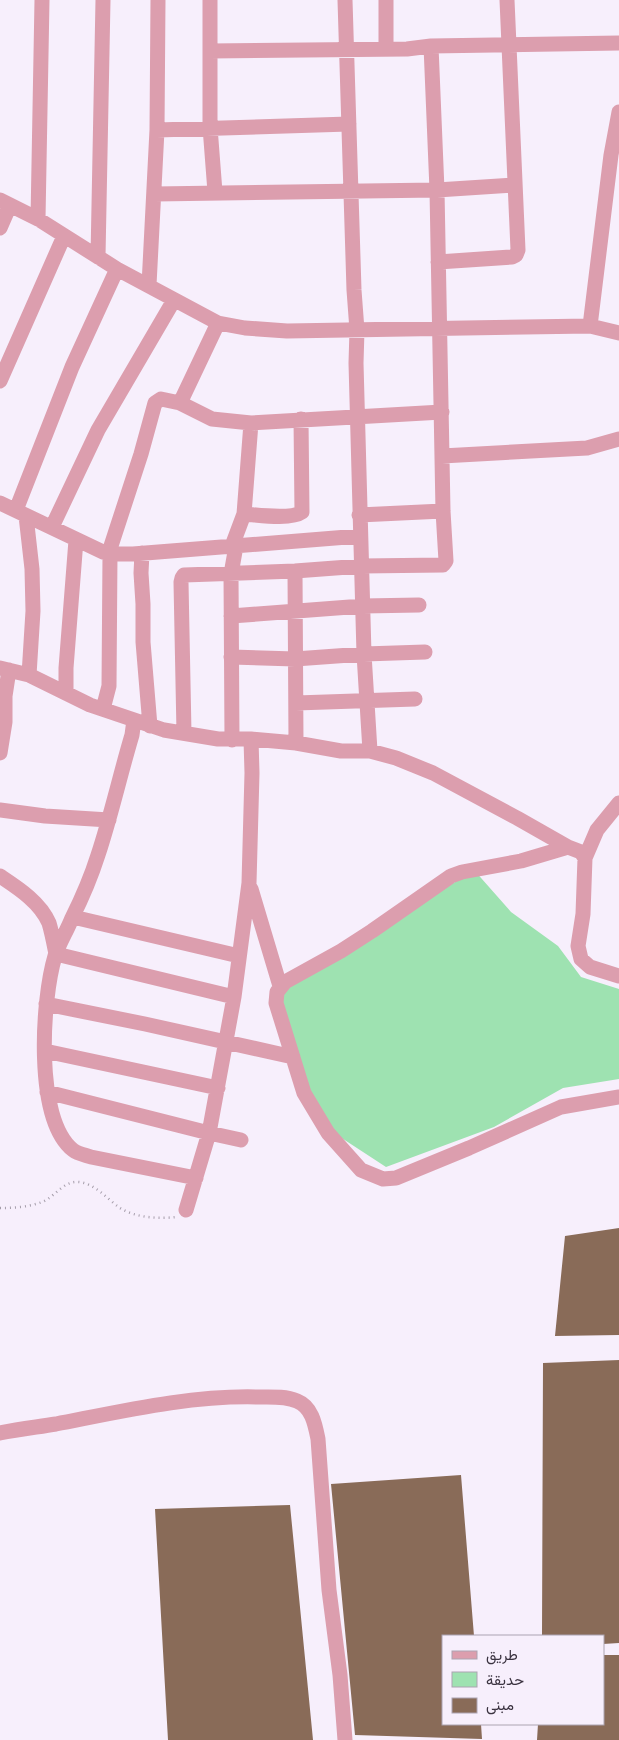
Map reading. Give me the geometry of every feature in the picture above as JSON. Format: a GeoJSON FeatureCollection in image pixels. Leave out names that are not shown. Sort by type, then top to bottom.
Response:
{"type":"FeatureCollection","features":[{"type":"Feature","properties":{"kind":"street"},"geometry":{"type":"LineString","coordinates":[[38,219],[42,0]]}},
{"type":"Feature","properties":{"kind":"street"},"geometry":{"type":"LineString","coordinates":[[98,257],[103,0]]}},
{"type":"Feature","properties":{"kind":"street"},"geometry":{"type":"LineString","coordinates":[[149,286],[155,194],[158,0]]}},
{"type":"Feature","properties":{"kind":"street"},"geometry":{"type":"LineString","coordinates":[[210,0],[210,127],[215,192]]}},
{"type":"Feature","properties":{"kind":"street"},"geometry":{"type":"LineString","coordinates":[[345,0],[350,191],[357,330],[359,515],[366,702],[370,751]]}},
{"type":"Feature","properties":{"kind":"street"},"geometry":{"type":"LineString","coordinates":[[386,0],[386,49]]}},
{"type":"Feature","properties":{"kind":"street"},"geometry":{"type":"LineString","coordinates":[[438,262],[516,255],[518,250],[507,0]]}},
{"type":"Feature","properties":{"kind":"street"},"geometry":{"type":"LineString","coordinates":[[210,51],[619,43]]}},
{"type":"Feature","properties":{"kind":"street"},"geometry":{"type":"LineString","coordinates":[[184,733],[182,578],[184,575],[295,572],[362,566],[443,564],[446,561],[443,511],[437,190],[431,46]]}},
{"type":"Feature","properties":{"kind":"street"},"geometry":{"type":"LineString","coordinates":[[590,326],[611,155],[619,112]]}},
{"type":"Feature","properties":{"kind":"street"},"geometry":{"type":"LineString","coordinates":[[157,130],[349,124]]}},
{"type":"Feature","properties":{"kind":"street"},"geometry":{"type":"LineString","coordinates":[[155,194],[437,190],[514,185]]}},
{"type":"Feature","properties":{"kind":"street"},"geometry":{"type":"LineString","coordinates":[[0,228],[5,202],[38,219],[116,269],[174,300],[218,322],[245,328],[287,331],[590,326],[619,333]]}},
{"type":"Feature","properties":{"kind":"street"},"geometry":{"type":"LineString","coordinates":[[0,381],[64,236]]}},
{"type":"Feature","properties":{"kind":"street"},"geometry":{"type":"LineString","coordinates":[[29,674],[33,611],[32,568],[21,513],[72,367],[116,269]]}},
{"type":"Feature","properties":{"kind":"street"},"geometry":{"type":"LineString","coordinates":[[52,526],[98,430],[174,300]]}},
{"type":"Feature","properties":{"kind":"street"},"geometry":{"type":"LineString","coordinates":[[180,403],[218,322]]}},
{"type":"Feature","properties":{"kind":"street"},"geometry":{"type":"LineString","coordinates":[[104,709],[109,686],[110,553],[155,403],[161,399],[180,403],[212,419],[251,423],[442,412]]}},
{"type":"Feature","properties":{"kind":"street"},"geometry":{"type":"LineString","coordinates":[[244,514],[282,516],[302,512],[302,419]]}},
{"type":"Feature","properties":{"kind":"street"},"geometry":{"type":"LineString","coordinates":[[232,740],[231,574],[234,546],[244,514],[251,423]]}},
{"type":"Feature","properties":{"kind":"street"},"geometry":{"type":"LineString","coordinates":[[442,456],[587,448],[619,439]]}},
{"type":"Feature","properties":{"kind":"street"},"geometry":{"type":"LineString","coordinates":[[0,503],[52,526],[76,540],[103,552],[110,553],[142,553],[360,536]]}},
{"type":"Feature","properties":{"kind":"street"},"geometry":{"type":"LineString","coordinates":[[359,515],[443,511]]}},
{"type":"Feature","properties":{"kind":"street"},"geometry":{"type":"LineString","coordinates":[[66,692],[66,668],[76,540]]}},
{"type":"Feature","properties":{"kind":"street"},"geometry":{"type":"LineString","coordinates":[[142,553],[143,642],[150,726]]}},
{"type":"Feature","properties":{"kind":"street"},"geometry":{"type":"LineString","coordinates":[[295,572],[294,658],[296,743]]}},
{"type":"Feature","properties":{"kind":"street"},"geometry":{"type":"LineString","coordinates":[[231,616],[363,606],[418,605]]}},
{"type":"Feature","properties":{"kind":"street"},"geometry":{"type":"LineString","coordinates":[[231,657],[294,658],[425,652]]}},
{"type":"Feature","properties":{"kind":"street"},"geometry":{"type":"LineString","coordinates":[[0,753],[5,722],[4,669],[29,674],[90,705],[150,726],[178,733],[232,740],[251,739],[296,743],[341,751],[370,751],[396,758],[434,774],[581,852],[585,858]]}},
{"type":"Feature","properties":{"kind":"street"},"geometry":{"type":"LineString","coordinates":[[296,703],[415,699]]}},
{"type":"Feature","properties":{"kind":"street"},"geometry":{"type":"LineString","coordinates":[[134,720],[132,735],[109,820],[92,872],[56,954],[49,980],[46,1004],[45,1051],[47,1092],[59,1130],[76,1152],[91,1157],[196,1178]]}},
{"type":"Feature","properties":{"kind":"street"},"geometry":{"type":"LineString","coordinates":[[186,1210],[209,1133],[234,997],[249,883],[251,739]]}},
{"type":"Feature","properties":{"kind":"street"},"geometry":{"type":"LineString","coordinates":[[619,803],[597,830],[585,858],[584,914],[579,938],[579,953],[585,963],[590,967],[619,976]]}},
{"type":"Feature","properties":{"kind":"street"},"geometry":{"type":"LineString","coordinates":[[0,810],[46,816],[109,820]]}},
{"type":"Feature","properties":{"kind":"street"},"geometry":{"type":"LineString","coordinates":[[568,846],[541,856],[462,872],[452,876],[372,932],[280,986],[277,992],[276,1003],[304,1093],[328,1133],[361,1170],[383,1179],[396,1178],[555,1110],[619,1097]]}},
{"type":"Feature","properties":{"kind":"street"},"geometry":{"type":"LineString","coordinates":[[0,876],[30,898],[44,914],[49,923],[56,954]]}},
{"type":"Feature","properties":{"kind":"street"},"geometry":{"type":"LineString","coordinates":[[249,883],[280,986]]}},
{"type":"Feature","properties":{"kind":"street"},"geometry":{"type":"LineString","coordinates":[[73,917],[239,956]]}},
{"type":"Feature","properties":{"kind":"street"},"geometry":{"type":"LineString","coordinates":[[56,954],[234,997]]}},
{"type":"Feature","properties":{"kind":"street"},"geometry":{"type":"LineString","coordinates":[[46,1004],[293,1057]]}},
{"type":"Feature","properties":{"kind":"street"},"geometry":{"type":"LineString","coordinates":[[45,1051],[218,1088]]}},
{"type":"Feature","properties":{"kind":"street"},"geometry":{"type":"LineString","coordinates":[[47,1092],[241,1140]]}},
{"type":"Feature","properties":{"kind":"street"},"geometry":{"type":"LineString","coordinates":[[0,1433],[147,1406],[213,1399],[282,1398],[296,1400],[307,1408],[318,1439],[329,1590],[340,1675],[345,1740]]}},
{"type":"Feature","properties":{"kind":"path"},"geometry":{"type":"LineString","coordinates":[[0,1208],[27,1206],[42,1202],[51,1198],[68,1184],[76,1182],[93,1187],[122,1208],[136,1215],[175,1218],[186,1210]]}},
{"type":"Feature","properties":{"kind":"green space"},"geometry":{"type":"Polygon","coordinates":[[[474,870],[511,912],[558,946],[581,977],[619,989],[619,1079],[563,1088],[494,1127],[386,1167],[337,1135],[312,1103],[279,993],[474,870]]]}},
{"type":"Feature","properties":{"kind":"building"},"geometry":{"type":"Polygon","coordinates":[[[619,1228],[619,1335],[555,1336],[565,1236],[619,1228]]]}},
{"type":"Feature","properties":{"kind":"building"},"geometry":{"type":"Polygon","coordinates":[[[619,1360],[619,1643],[604,1644],[604,1635],[542,1635],[543,1363],[619,1360]]]}},
{"type":"Feature","properties":{"kind":"building"},"geometry":{"type":"Polygon","coordinates":[[[461,1475],[474,1635],[442,1635],[442,1725],[481,1725],[482,1739],[355,1735],[331,1484],[461,1475]]]}},
{"type":"Feature","properties":{"kind":"building"},"geometry":{"type":"Polygon","coordinates":[[[290,1505],[313,1740],[168,1740],[155,1509],[290,1505]]]}},
{"type":"Feature","properties":{"kind":"building"},"geometry":{"type":"Polygon","coordinates":[[[604,1655],[619,1655],[619,1740],[537,1740],[538,1725],[604,1725],[604,1655]]]}}]}
